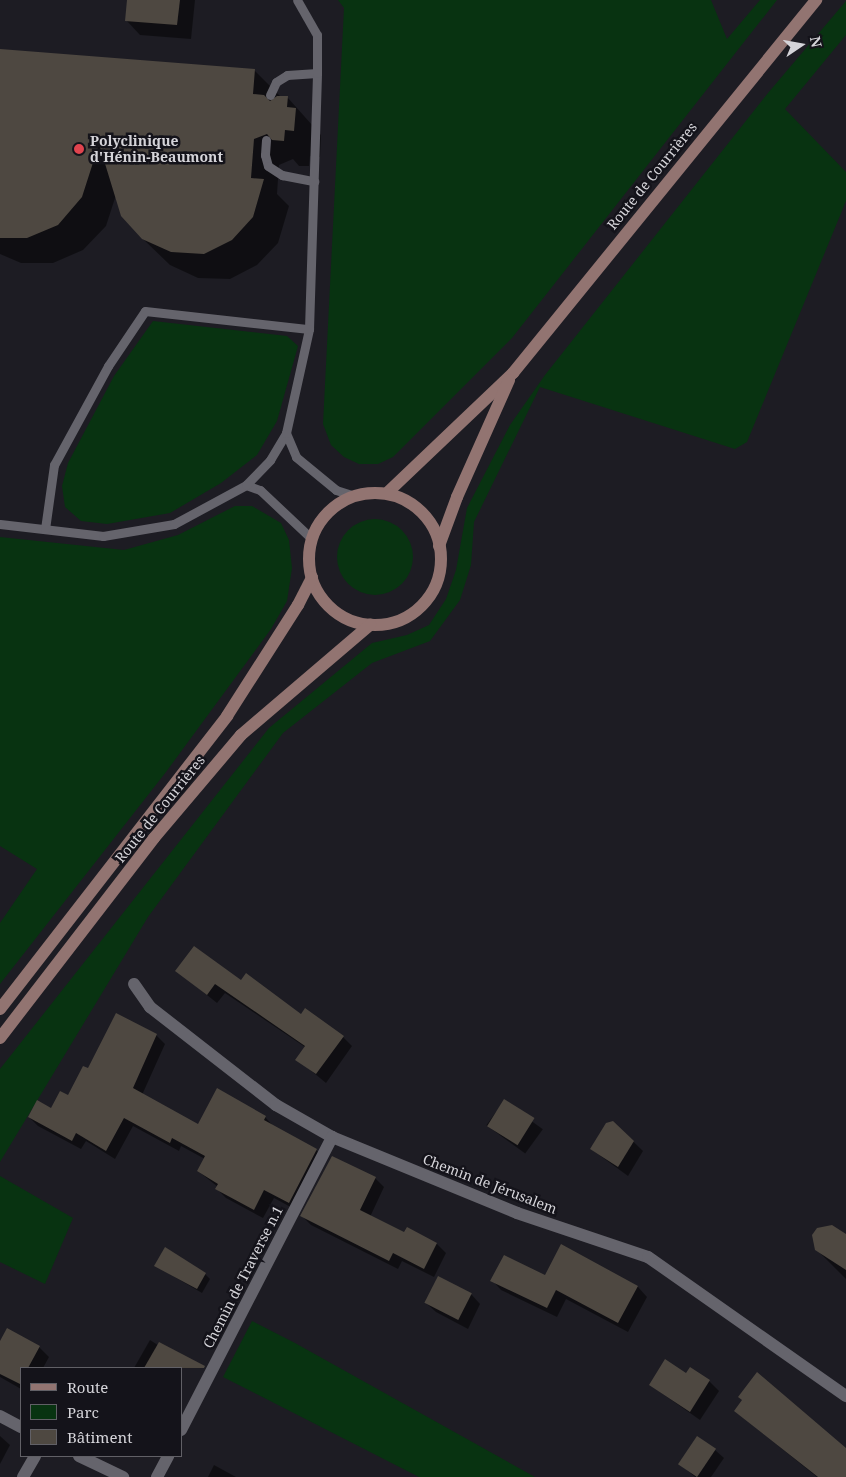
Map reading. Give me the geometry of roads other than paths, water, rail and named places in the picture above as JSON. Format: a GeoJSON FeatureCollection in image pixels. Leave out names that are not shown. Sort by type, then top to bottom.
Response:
{"type":"FeatureCollection","features":[{"type":"Feature","properties":{"kind":"main road","name":"Route de Courrières"},"geometry":{"type":"LineString","coordinates":[[387,494],[513,373],[816,0]]}},
{"type":"Feature","properties":{"kind":"main road","name":"Route de Courrières"},"geometry":{"type":"LineString","coordinates":[[439,546],[457,497],[513,373]]}},
{"type":"Feature","properties":{"kind":"main road"},"geometry":{"type":"LineString","coordinates":[[387,494],[418,508],[431,524],[439,546],[441,563],[438,577],[426,601],[410,615],[391,623],[370,625],[351,620],[334,610],[320,596],[312,577],[309,558],[312,539],[321,520],[336,506],[354,496],[387,494]]}},
{"type":"Feature","properties":{"kind":"main road","name":"Route de Courrières"},"geometry":{"type":"LineString","coordinates":[[0,1009],[227,716],[298,605],[312,577]]}},
{"type":"Feature","properties":{"kind":"main road","name":"Route de Courrières"},"geometry":{"type":"LineString","coordinates":[[0,1038],[154,838],[241,735],[370,625]]}},
{"type":"Feature","properties":{"kind":"street","name":"Chemin de Jérusalem"},"geometry":{"type":"LineString","coordinates":[[134,984],[150,1008],[276,1105],[332,1137],[517,1213],[648,1257],[846,1396]]}},
{"type":"Feature","properties":{"kind":"street","name":"Chemin de Traverse n.1"},"geometry":{"type":"LineString","coordinates":[[182,1428],[332,1137]]}},
{"type":"Feature","properties":{"kind":"street"},"geometry":{"type":"LineString","coordinates":[[0,1416],[20,1426]]}},
{"type":"Feature","properties":{"kind":"street"},"geometry":{"type":"LineString","coordinates":[[23,1477],[34,1457]]}},
{"type":"Feature","properties":{"kind":"street"},"geometry":{"type":"LineString","coordinates":[[81,1457],[123,1477]]}},
{"type":"Feature","properties":{"kind":"street"},"geometry":{"type":"LineString","coordinates":[[157,1477],[167,1457]]}},
{"type":"Feature","properties":{"kind":"lane"},"geometry":{"type":"LineString","coordinates":[[0,524],[103,536],[145,531],[174,524],[246,486],[270,460],[286,433],[309,329],[317,72],[317,35],[297,0]]}},
{"type":"Feature","properties":{"kind":"lane"},"geometry":{"type":"LineString","coordinates":[[270,95],[276,82],[287,75],[317,72]]}},
{"type":"Feature","properties":{"kind":"lane"},"geometry":{"type":"LineString","coordinates":[[266,140],[265,155],[268,166],[282,175],[314,181]]}},
{"type":"Feature","properties":{"kind":"lane"},"geometry":{"type":"LineString","coordinates":[[45,529],[54,465],[108,366],[144,311],[309,329]]}},
{"type":"Feature","properties":{"kind":"lane"},"geometry":{"type":"LineString","coordinates":[[286,433],[296,457],[336,490],[354,496]]}},
{"type":"Feature","properties":{"kind":"lane"},"geometry":{"type":"LineString","coordinates":[[246,486],[260,490],[312,539]]}},
{"type":"Feature","properties":{"kind":"place","name":"Polyclinique d'Hénin-Beaumont"},"geometry":{"type":"Point","coordinates":[79,149]}}]}
